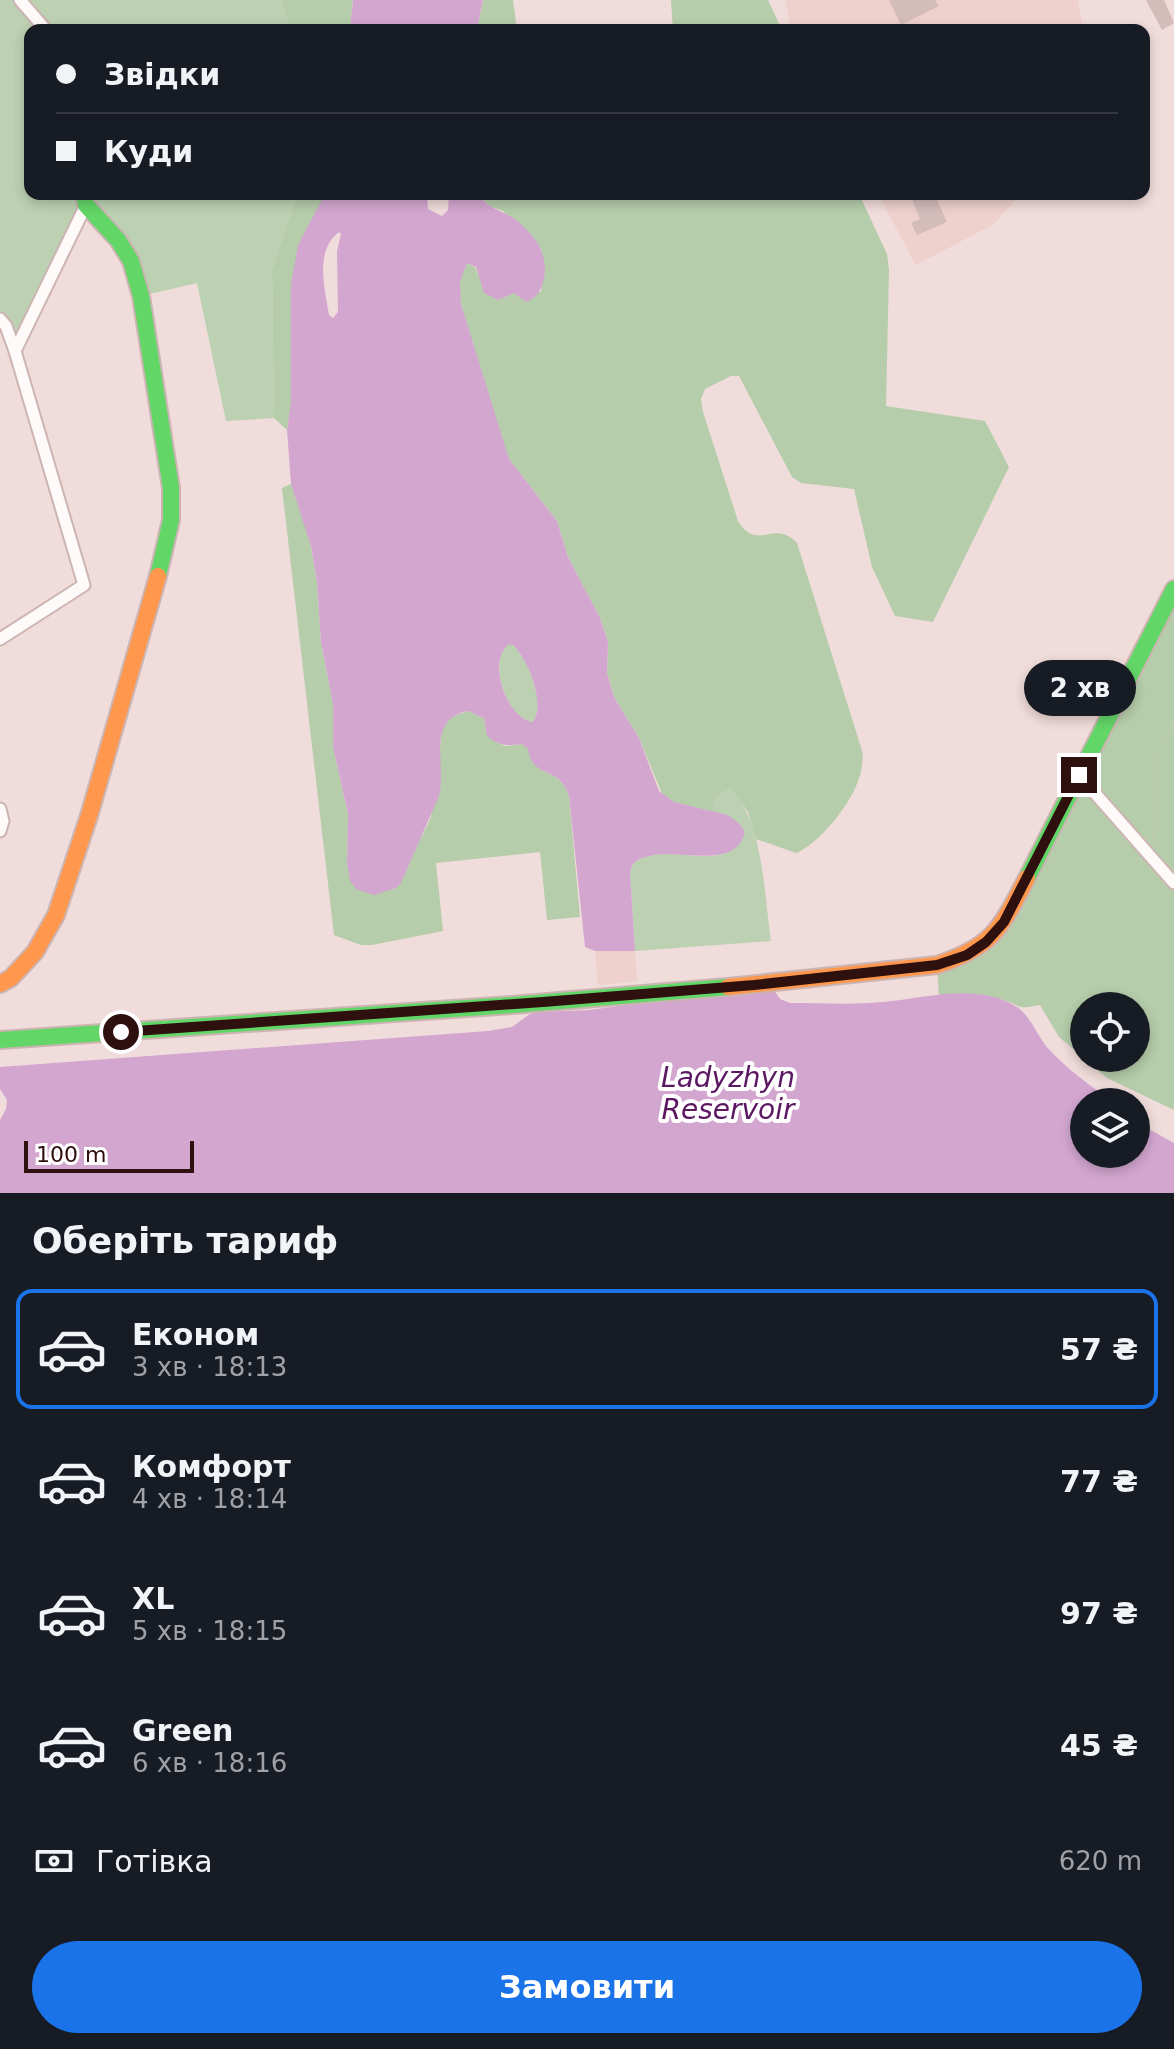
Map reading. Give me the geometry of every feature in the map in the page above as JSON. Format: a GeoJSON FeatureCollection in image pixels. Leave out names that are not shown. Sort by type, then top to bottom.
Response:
{"type":"FeatureCollection","features":[{"type":"Feature","properties":{"kind":"street"},"geometry":{"type":"LineString","coordinates":[[20,0],[41,24]]}},
{"type":"Feature","properties":{"kind":"street"},"geometry":{"type":"LineString","coordinates":[[0,984],[11,978],[35,952],[56,915],[89,816],[165,551],[171,520],[171,488],[141,296],[131,261],[85,200],[15,351]]}},
{"type":"Feature","properties":{"kind":"street"},"geometry":{"type":"LineString","coordinates":[[0,319],[6,326],[15,351],[84,585],[0,639]]}},
{"type":"Feature","properties":{"kind":"street"},"geometry":{"type":"LineString","coordinates":[[0,1040],[528,1004],[754,985],[937,965],[967,955],[986,942],[1004,922],[1174,589]]}},
{"type":"Feature","properties":{"kind":"street"},"geometry":{"type":"LineString","coordinates":[[1079,775],[1174,883]]}},
{"type":"Feature","properties":{"kind":"street"},"geometry":{"type":"LineString","coordinates":[[0,809],[3,821],[0,831]]}},
{"type":"Feature","properties":{"kind":"path"},"geometry":{"type":"LineString","coordinates":[[1152,858],[1158,754],[1161,742],[1174,724]]}},
{"type":"Feature","properties":{"kind":"shaded area"},"geometry":{"type":"Polygon","coordinates":[[[785,0],[1078,0],[1082,24],[791,24],[785,0]]]}},
{"type":"Feature","properties":{"kind":"shaded area"},"geometry":{"type":"Polygon","coordinates":[[[881,200],[1015,200],[994,224],[916,265],[881,200]]]}},
{"type":"Feature","properties":{"kind":"shaded area"},"geometry":{"type":"Polygon","coordinates":[[[595,951],[635,951],[637,981],[598,985],[595,951]]]}},
{"type":"Feature","properties":{"kind":"green space"},"geometry":{"type":"Polygon","coordinates":[[[0,0],[281,0],[288,24],[24,24],[24,200],[295,200],[272,270],[274,418],[226,421],[197,283],[141,296],[131,261],[86,206],[15,351],[0,319],[0,0]]]}},
{"type":"Feature","properties":{"kind":"green space"},"geometry":{"type":"Polygon","coordinates":[[[281,0],[353,0],[351,24],[288,24],[281,0]]]}},
{"type":"Feature","properties":{"kind":"green space"},"geometry":{"type":"Polygon","coordinates":[[[483,0],[513,0],[516,24],[478,24],[483,0]]]}},
{"type":"Feature","properties":{"kind":"green space"},"geometry":{"type":"Polygon","coordinates":[[[671,0],[768,0],[779,24],[673,24],[671,0]]]}},
{"type":"Feature","properties":{"kind":"green space"},"geometry":{"type":"Polygon","coordinates":[[[295,200],[322,200],[287,430],[274,418],[272,270],[295,200]]]}},
{"type":"Feature","properties":{"kind":"green space"},"geometry":{"type":"Polygon","coordinates":[[[484,200],[862,200],[887,254],[889,270],[886,406],[985,421],[1009,467],[933,622],[895,616],[872,567],[854,489],[801,483],[792,477],[739,376],[731,376],[705,389],[701,399],[703,412],[738,521],[752,534],[780,534],[797,543],[863,754],[859,778],[842,810],[815,841],[796,853],[756,839],[748,812],[732,789],[717,796],[714,812],[674,802],[663,796],[639,738],[614,697],[607,673],[608,642],[600,618],[568,557],[557,521],[509,459],[461,304],[459,282],[467,263],[475,267],[478,274],[514,293],[541,292],[544,264],[541,249],[503,211],[489,206],[484,200]]]}},
{"type":"Feature","properties":{"kind":"green space"},"geometry":{"type":"Polygon","coordinates":[[[291,484],[311,546],[317,583],[321,642],[333,704],[333,747],[348,814],[347,864],[421,838],[431,817],[442,730],[450,717],[468,711],[484,718],[487,736],[505,746],[522,744],[529,749],[535,765],[559,779],[564,786],[569,796],[580,917],[547,920],[540,852],[436,863],[443,931],[372,945],[361,945],[334,935],[282,488],[291,484]]]}},
{"type":"Feature","properties":{"kind":"green space"},"geometry":{"type":"Polygon","coordinates":[[[1174,589],[1174,1110],[1150,1099],[1150,1088],[1128,1088],[1100,1072],[1150,1072],[1150,992],[1070,992],[1070,1046],[1059,1037],[1040,1005],[1022,1007],[980,996],[939,996],[937,965],[986,942],[1174,589]]]}},
{"type":"Feature","properties":{"kind":"green space"},"geometry":{"type":"Polygon","coordinates":[[[507,645],[513,645],[519,652],[534,682],[537,704],[533,722],[515,712],[503,689],[499,664],[507,645]]]}},
{"type":"Feature","properties":{"kind":"green space"},"geometry":{"type":"Polygon","coordinates":[[[732,789],[743,804],[757,841],[771,941],[635,951],[630,872],[633,864],[645,856],[659,854],[705,856],[732,850],[743,839],[728,815],[714,812],[714,807],[717,796],[732,789]]]}},
{"type":"Feature","properties":{"kind":"water"},"geometry":{"type":"Polygon","coordinates":[[[353,0],[483,0],[478,24],[351,24],[353,0]]]}},
{"type":"Feature","properties":{"kind":"water"},"geometry":{"type":"Polygon","coordinates":[[[322,200],[427,200],[428,209],[442,216],[448,210],[449,200],[484,200],[520,223],[538,244],[545,271],[542,287],[533,299],[526,302],[514,293],[498,300],[484,293],[476,267],[467,263],[460,282],[461,304],[509,459],[557,521],[568,557],[600,618],[608,642],[607,673],[614,697],[639,738],[659,791],[674,802],[728,815],[745,832],[738,846],[727,853],[660,854],[633,864],[630,872],[635,951],[595,951],[585,947],[569,796],[559,779],[535,765],[528,749],[522,744],[495,742],[487,736],[484,718],[468,711],[446,723],[442,733],[439,796],[401,883],[396,888],[374,895],[356,889],[350,881],[347,864],[348,814],[333,747],[333,704],[321,642],[317,583],[311,546],[291,484],[287,430],[291,401],[291,285],[298,245],[322,200]],[[339,232],[331,240],[324,260],[325,294],[329,315],[333,318],[338,312],[337,251],[339,232]],[[508,645],[502,653],[499,664],[503,689],[515,711],[533,722],[537,704],[534,682],[513,645],[508,645]]]}},
{"type":"Feature","properties":{"kind":"water","name":"Ladyzhyn Reservoir"},"geometry":{"type":"Polygon","coordinates":[[[738,990],[774,990],[780,999],[790,1003],[872,1003],[969,993],[1002,999],[1021,1010],[1053,1054],[1070,1072],[1094,1088],[1070,1088],[1070,1168],[1150,1168],[1150,1130],[1174,1143],[1174,1193],[0,1193],[0,1120],[7,1100],[0,1089],[0,1067],[488,1031],[512,1027],[530,1014],[539,1012],[589,1010],[738,990]]]}},
{"type":"Feature","properties":{"kind":"building"},"geometry":{"type":"Polygon","coordinates":[[[889,0],[935,0],[939,6],[903,24],[889,0]]]}},
{"type":"Feature","properties":{"kind":"building"},"geometry":{"type":"Polygon","coordinates":[[[1146,0],[1164,0],[1174,23],[1162,30],[1146,0]]]}},
{"type":"Feature","properties":{"kind":"building"},"geometry":{"type":"Polygon","coordinates":[[[912,200],[937,200],[947,222],[917,235],[911,223],[920,219],[912,200]]]}},
{"type":"Feature","properties":{"kind":"traffic: fast"},"geometry":{"type":"LineString","coordinates":[[85,200],[131,261],[141,296],[171,488],[171,520],[158,576]]}},
{"type":"Feature","properties":{"kind":"traffic: fast"},"geometry":{"type":"LineString","coordinates":[[1027,878],[1174,589]]}},
{"type":"Feature","properties":{"kind":"traffic: fast"},"geometry":{"type":"LineString","coordinates":[[0,1040],[728,987]]}},
{"type":"Feature","properties":{"kind":"traffic: slow"},"geometry":{"type":"LineString","coordinates":[[0,984],[11,978],[35,952],[56,915],[89,816],[158,576]]}},
{"type":"Feature","properties":{"kind":"traffic: slow"},"geometry":{"type":"LineString","coordinates":[[728,987],[937,965],[971,951],[993,934],[1027,878]]}},
{"type":"Feature","properties":{"kind":"route"},"geometry":{"type":"LineString","coordinates":[[121,1032],[754,985],[937,965],[967,955],[986,942],[1004,922],[1079,775]]}}]}
